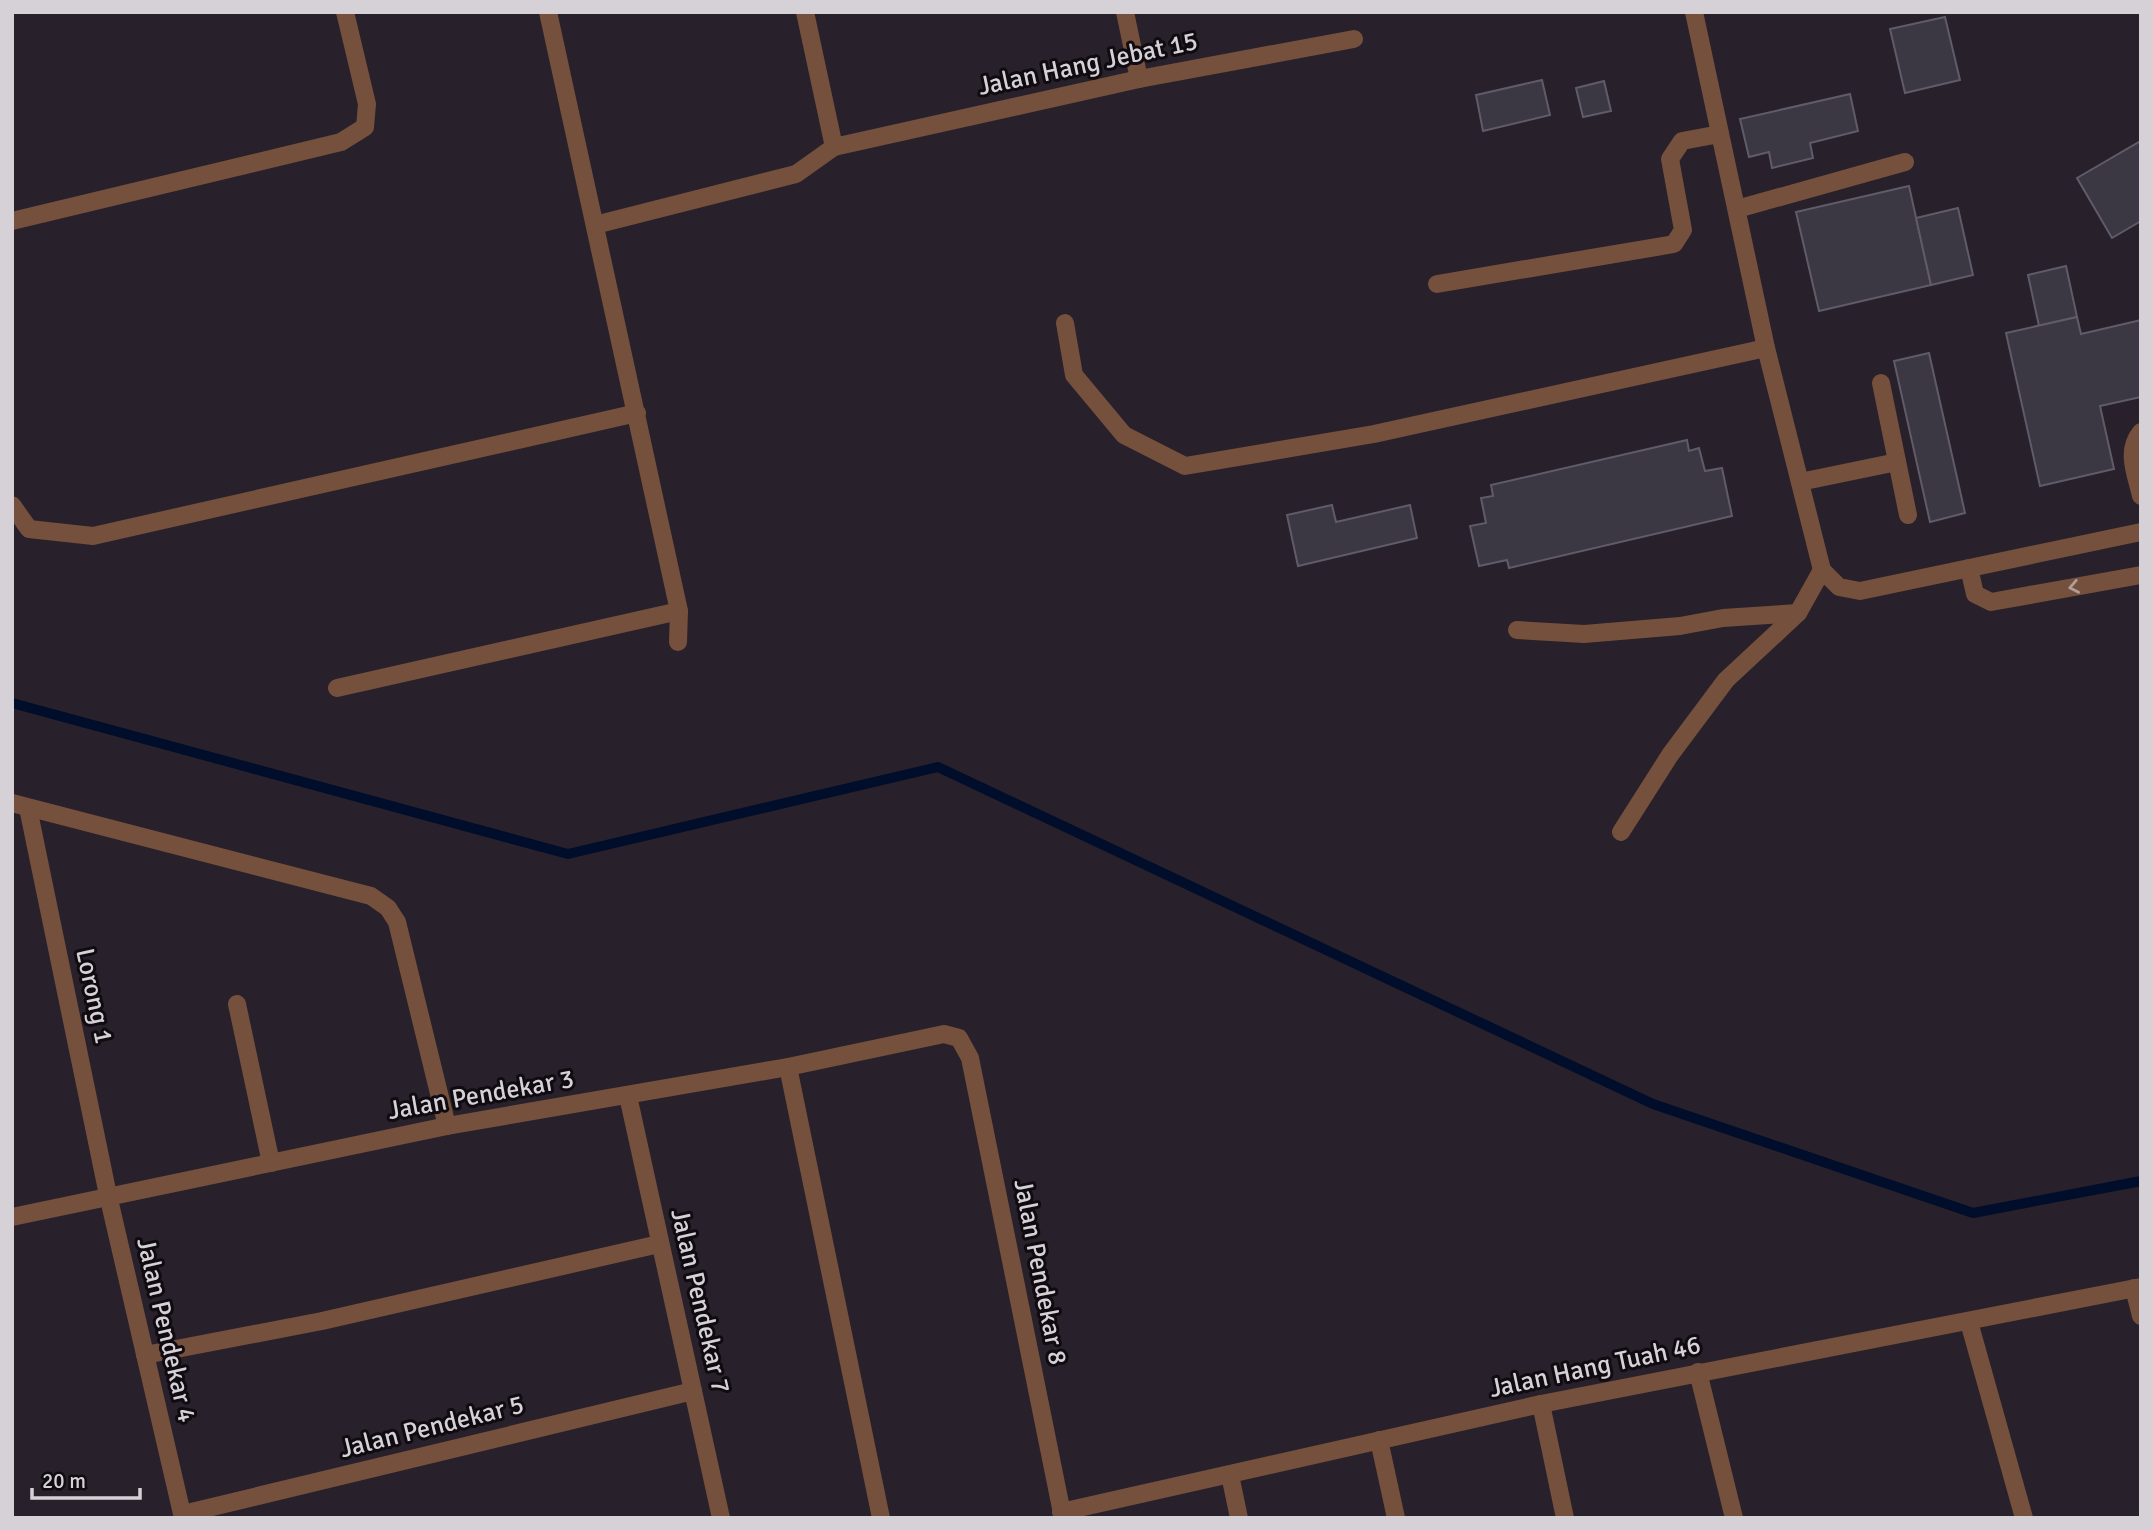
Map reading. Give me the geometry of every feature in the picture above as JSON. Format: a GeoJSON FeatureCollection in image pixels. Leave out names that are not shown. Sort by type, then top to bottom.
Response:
{"type":"FeatureCollection","features":[{"type":"Feature","properties":{"kind":"street"},"geometry":{"type":"LineString","coordinates":[[12,221],[341,142],[353,135],[365,127],[367,104],[345,12]]}},
{"type":"Feature","properties":{"kind":"street"},"geometry":{"type":"LineString","coordinates":[[548,12],[638,413],[679,611],[678,642]]}},
{"type":"Feature","properties":{"kind":"street"},"geometry":{"type":"LineString","coordinates":[[596,225],[796,174],[834,146],[805,12]]}},
{"type":"Feature","properties":{"kind":"street"},"geometry":{"type":"LineString","coordinates":[[1125,12],[1139,79]]}},
{"type":"Feature","properties":{"kind":"street"},"geometry":{"type":"LineString","coordinates":[[1694,12],[1766,348],[1822,570],[1839,587],[1860,591],[2141,532]]}},
{"type":"Feature","properties":{"kind":"street","name":"Jalan Hang Jebat 15"},"geometry":{"type":"LineString","coordinates":[[834,146],[1139,79],[1354,39]]}},
{"type":"Feature","properties":{"kind":"street"},"geometry":{"type":"LineString","coordinates":[[1437,284],[1674,244],[1683,230],[1670,159],[1682,141],[1720,134]]}},
{"type":"Feature","properties":{"kind":"street"},"geometry":{"type":"LineString","coordinates":[[1737,209],[1905,162]]}},
{"type":"Feature","properties":{"kind":"street"},"geometry":{"type":"LineString","coordinates":[[1065,323],[1074,374],[1124,435],[1185,466],[1374,434],[1766,348]]}},
{"type":"Feature","properties":{"kind":"street"},"geometry":{"type":"LineString","coordinates":[[1881,383],[1908,515]]}},
{"type":"Feature","properties":{"kind":"street"},"geometry":{"type":"LineString","coordinates":[[12,505],[29,529],[93,536],[638,413]]}},
{"type":"Feature","properties":{"kind":"street"},"geometry":{"type":"LineString","coordinates":[[2141,432],[2134,440],[2131,451],[2141,496]]}},
{"type":"Feature","properties":{"kind":"street"},"geometry":{"type":"LineString","coordinates":[[1800,482],[1897,462]]}},
{"type":"Feature","properties":{"kind":"street"},"geometry":{"type":"LineString","coordinates":[[1969,568],[1975,594],[1992,602],[2141,575]]}},
{"type":"Feature","properties":{"kind":"street"},"geometry":{"type":"LineString","coordinates":[[1622,832],[1670,755],[1726,680],[1798,613],[1822,570]]}},
{"type":"Feature","properties":{"kind":"street"},"geometry":{"type":"LineString","coordinates":[[337,688],[679,611]]}},
{"type":"Feature","properties":{"kind":"street"},"geometry":{"type":"LineString","coordinates":[[1517,631],[1584,634],[1681,626],[1723,618],[1798,613]]}},
{"type":"Feature","properties":{"kind":"street"},"geometry":{"type":"LineString","coordinates":[[20,806],[371,896],[388,908],[397,922],[447,1126]]}},
{"type":"Feature","properties":{"kind":"street","name":"Lorong 1"},"geometry":{"type":"LineString","coordinates":[[20,806],[108,1195]]}},
{"type":"Feature","properties":{"kind":"street"},"geometry":{"type":"LineString","coordinates":[[237,1004],[271,1163]]}},
{"type":"Feature","properties":{"kind":"street","name":"Jalan Pendekar 3"},"geometry":{"type":"LineString","coordinates":[[12,1217],[447,1126],[788,1067],[944,1034],[959,1038]]}},
{"type":"Feature","properties":{"kind":"street","name":"Jalan Pendekar 8"},"geometry":{"type":"LineString","coordinates":[[959,1038],[970,1058],[1062,1515]]}},
{"type":"Feature","properties":{"kind":"street"},"geometry":{"type":"LineString","coordinates":[[788,1067],[881,1518]]}},
{"type":"Feature","properties":{"kind":"street","name":"Jalan Pendekar 7"},"geometry":{"type":"LineString","coordinates":[[628,1096],[721,1518]]}},
{"type":"Feature","properties":{"kind":"street","name":"Jalan Pendekar 4"},"geometry":{"type":"LineString","coordinates":[[108,1195],[183,1516]]}},
{"type":"Feature","properties":{"kind":"street"},"geometry":{"type":"LineString","coordinates":[[145,1355],[322,1321],[659,1244]]}},
{"type":"Feature","properties":{"kind":"street"},"geometry":{"type":"LineString","coordinates":[[2137,1287],[2141,1316]]}},
{"type":"Feature","properties":{"kind":"street","name":"Jalan Hang Tuah 46"},"geometry":{"type":"LineString","coordinates":[[1062,1515],[1541,1404],[2137,1287]]}},
{"type":"Feature","properties":{"kind":"street"},"geometry":{"type":"LineString","coordinates":[[1969,1322],[2024,1518]]}},
{"type":"Feature","properties":{"kind":"street"},"geometry":{"type":"LineString","coordinates":[[1698,1372],[1734,1518]]}},
{"type":"Feature","properties":{"kind":"street","name":"Jalan Pendekar 5"},"geometry":{"type":"LineString","coordinates":[[183,1516],[693,1391]]}},
{"type":"Feature","properties":{"kind":"street"},"geometry":{"type":"LineString","coordinates":[[1541,1404],[1565,1518]]}},
{"type":"Feature","properties":{"kind":"street"},"geometry":{"type":"LineString","coordinates":[[1379,1440],[1396,1518]]}},
{"type":"Feature","properties":{"kind":"street"},"geometry":{"type":"LineString","coordinates":[[1230,1475],[1239,1518]]}},
{"type":"Feature","properties":{"kind":"building"},"geometry":{"type":"Polygon","coordinates":[[[1945,17],[1960,80],[1905,93],[1890,29],[1945,17]]]}},
{"type":"Feature","properties":{"kind":"building"},"geometry":{"type":"Polygon","coordinates":[[[1542,80],[1550,115],[1483,131],[1476,95],[1542,80]]]}},
{"type":"Feature","properties":{"kind":"building"},"geometry":{"type":"Polygon","coordinates":[[[1604,81],[1611,111],[1583,117],[1576,88],[1604,81]]]}},
{"type":"Feature","properties":{"kind":"building"},"geometry":{"type":"Polygon","coordinates":[[[1850,94],[1858,131],[1810,143],[1813,158],[1772,168],[1769,152],[1749,157],[1740,119],[1850,94]]]}},
{"type":"Feature","properties":{"kind":"building"},"geometry":{"type":"Polygon","coordinates":[[[2139,142],[2141,221],[2112,238],[2077,178],[2139,142]]]}},
{"type":"Feature","properties":{"kind":"building"},"geometry":{"type":"Polygon","coordinates":[[[1909,186],[1931,285],[1819,311],[1796,212],[1909,186]]]}},
{"type":"Feature","properties":{"kind":"building"},"geometry":{"type":"Polygon","coordinates":[[[1958,208],[1973,275],[1931,285],[1916,218],[1958,208]]]}},
{"type":"Feature","properties":{"kind":"building"},"geometry":{"type":"Polygon","coordinates":[[[2066,266],[2077,317],[2039,326],[2028,275],[2066,266]]]}},
{"type":"Feature","properties":{"kind":"building"},"geometry":{"type":"Polygon","coordinates":[[[2077,317],[2081,334],[2141,320],[2141,397],[2100,406],[2114,469],[2040,486],[2006,333],[2077,317]]]}},
{"type":"Feature","properties":{"kind":"building"},"geometry":{"type":"Polygon","coordinates":[[[1929,353],[1965,513],[1930,522],[1894,361],[1929,353]]]}},
{"type":"Feature","properties":{"kind":"building"},"geometry":{"type":"Polygon","coordinates":[[[1687,440],[1689,451],[1699,448],[1705,471],[1722,468],[1732,516],[1509,568],[1507,560],[1479,566],[1470,526],[1486,523],[1481,498],[1493,496],[1491,485],[1687,440]]]}},
{"type":"Feature","properties":{"kind":"building"},"geometry":{"type":"Polygon","coordinates":[[[1332,505],[1336,522],[1410,505],[1417,538],[1298,566],[1287,515],[1332,505]]]}},
{"type":"Feature","properties":{"kind":"waterway"},"geometry":{"type":"LineString","coordinates":[[12,703],[568,854],[938,767],[1653,1104],[1973,1213],[2141,1181]]}}]}
